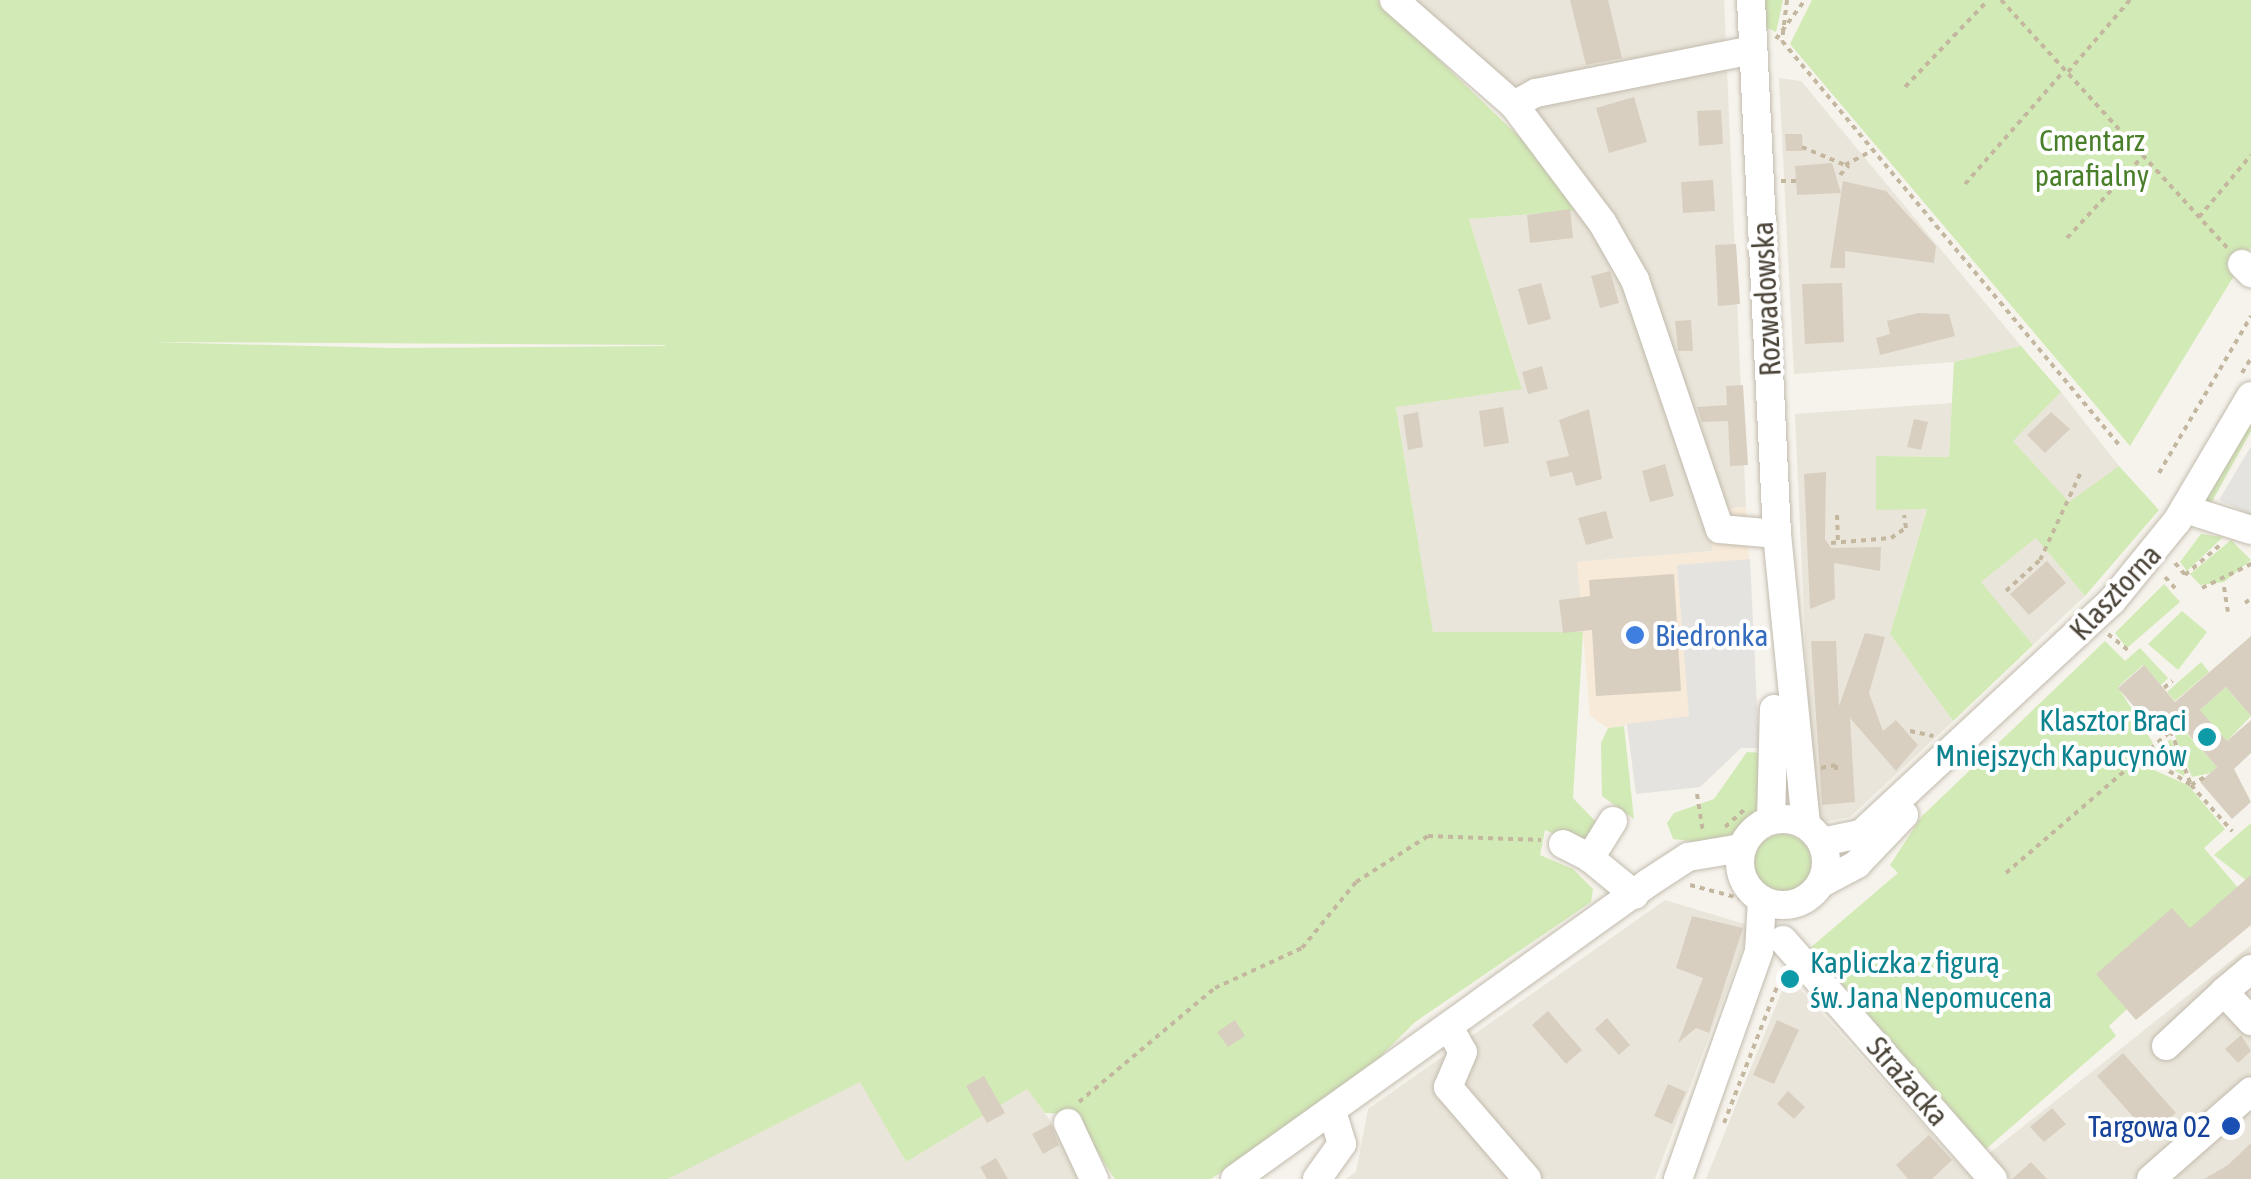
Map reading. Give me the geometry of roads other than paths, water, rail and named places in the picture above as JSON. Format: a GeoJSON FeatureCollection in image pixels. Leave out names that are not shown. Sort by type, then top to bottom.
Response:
{"type":"FeatureCollection","features":[{"type":"Feature","properties":{"kind":"street"},"geometry":{"type":"LineString","coordinates":[[1394,0],[1514,105],[1635,280],[1720,529],[1778,541]]}},
{"type":"Feature","properties":{"kind":"street","name":"Rozwadowska"},"geometry":{"type":"LineString","coordinates":[[1751,0],[1778,541],[1814,834],[1813,892]]}},
{"type":"Feature","properties":{"kind":"street"},"geometry":{"type":"LineString","coordinates":[[1514,105],[1536,92],[1753,50]]}},
{"type":"Feature","properties":{"kind":"street","name":"Klasztorna"},"geometry":{"type":"LineString","coordinates":[[1814,834],[1854,840],[1943,752],[2112,601],[2185,509],[2251,396]]}},
{"type":"Feature","properties":{"kind":"street"},"geometry":{"type":"LineString","coordinates":[[2185,509],[2241,533]]}},
{"type":"Feature","properties":{"kind":"street","name":"Rozwadowska"},"geometry":{"type":"LineString","coordinates":[[1771,820],[1778,541]]}},
{"type":"Feature","properties":{"kind":"street","name":"Klasztorna"},"geometry":{"type":"LineString","coordinates":[[1813,892],[1874,849],[1943,752]]}},
{"type":"Feature","properties":{"kind":"street"},"geometry":{"type":"LineString","coordinates":[[1590,858],[1614,820]]}},
{"type":"Feature","properties":{"kind":"street"},"geometry":{"type":"LineString","coordinates":[[1742,861],[1771,820],[1814,834]]}},
{"type":"Feature","properties":{"kind":"street"},"geometry":{"type":"LineString","coordinates":[[1564,844],[1590,858],[1635,894]]}},
{"type":"Feature","properties":{"kind":"street"},"geometry":{"type":"LineString","coordinates":[[1235,1179],[1676,865],[1742,861]]}},
{"type":"Feature","properties":{"kind":"street"},"geometry":{"type":"LineString","coordinates":[[1678,1179],[1732,1040],[1760,951],[1762,900],[1742,861]]}},
{"type":"Feature","properties":{"kind":"street"},"geometry":{"type":"LineString","coordinates":[[1762,900],[1813,892]]}},
{"type":"Feature","properties":{"kind":"street"},"geometry":{"type":"LineString","coordinates":[[1732,1040],[1785,951],[1813,892]]}},
{"type":"Feature","properties":{"kind":"street","name":"Strażacka"},"geometry":{"type":"LineString","coordinates":[[1785,951],[1993,1179]]}},
{"type":"Feature","properties":{"kind":"street"},"geometry":{"type":"LineString","coordinates":[[2166,1046],[2251,969]]}},
{"type":"Feature","properties":{"kind":"street"},"geometry":{"type":"LineString","coordinates":[[2224,992],[2251,1021]]}},
{"type":"Feature","properties":{"kind":"street"},"geometry":{"type":"LineString","coordinates":[[1450,1029],[1463,1052],[1448,1087],[1527,1179]]}},
{"type":"Feature","properties":{"kind":"street"},"geometry":{"type":"LineString","coordinates":[[2151,1179],[2251,1090]]}},
{"type":"Feature","properties":{"kind":"street"},"geometry":{"type":"LineString","coordinates":[[1318,1179],[1342,1144],[1332,1111]]}},
{"type":"Feature","properties":{"kind":"street"},"geometry":{"type":"LineString","coordinates":[[1068,1123],[1094,1179]]}},
{"type":"Feature","properties":{"kind":"place","name":"Biedronka"},"geometry":{"type":"Point","coordinates":[1635,635]}},
{"type":"Feature","properties":{"kind":"place","name":"Klasztor Braci Mniejszych Kapucynów"},"geometry":{"type":"Point","coordinates":[2207,737]}},
{"type":"Feature","properties":{"kind":"place","name":"Kapliczka z figurą św. Jana Nepomucena"},"geometry":{"type":"Point","coordinates":[1790,979]}},
{"type":"Feature","properties":{"kind":"place","name":"Targowa 02"},"geometry":{"type":"Point","coordinates":[2231,1126]}},
{"type":"Feature","properties":{"kind":"park label","name":"Cmentarz parafialny"},"geometry":{"type":"Point","coordinates":[2092,157]}}]}
